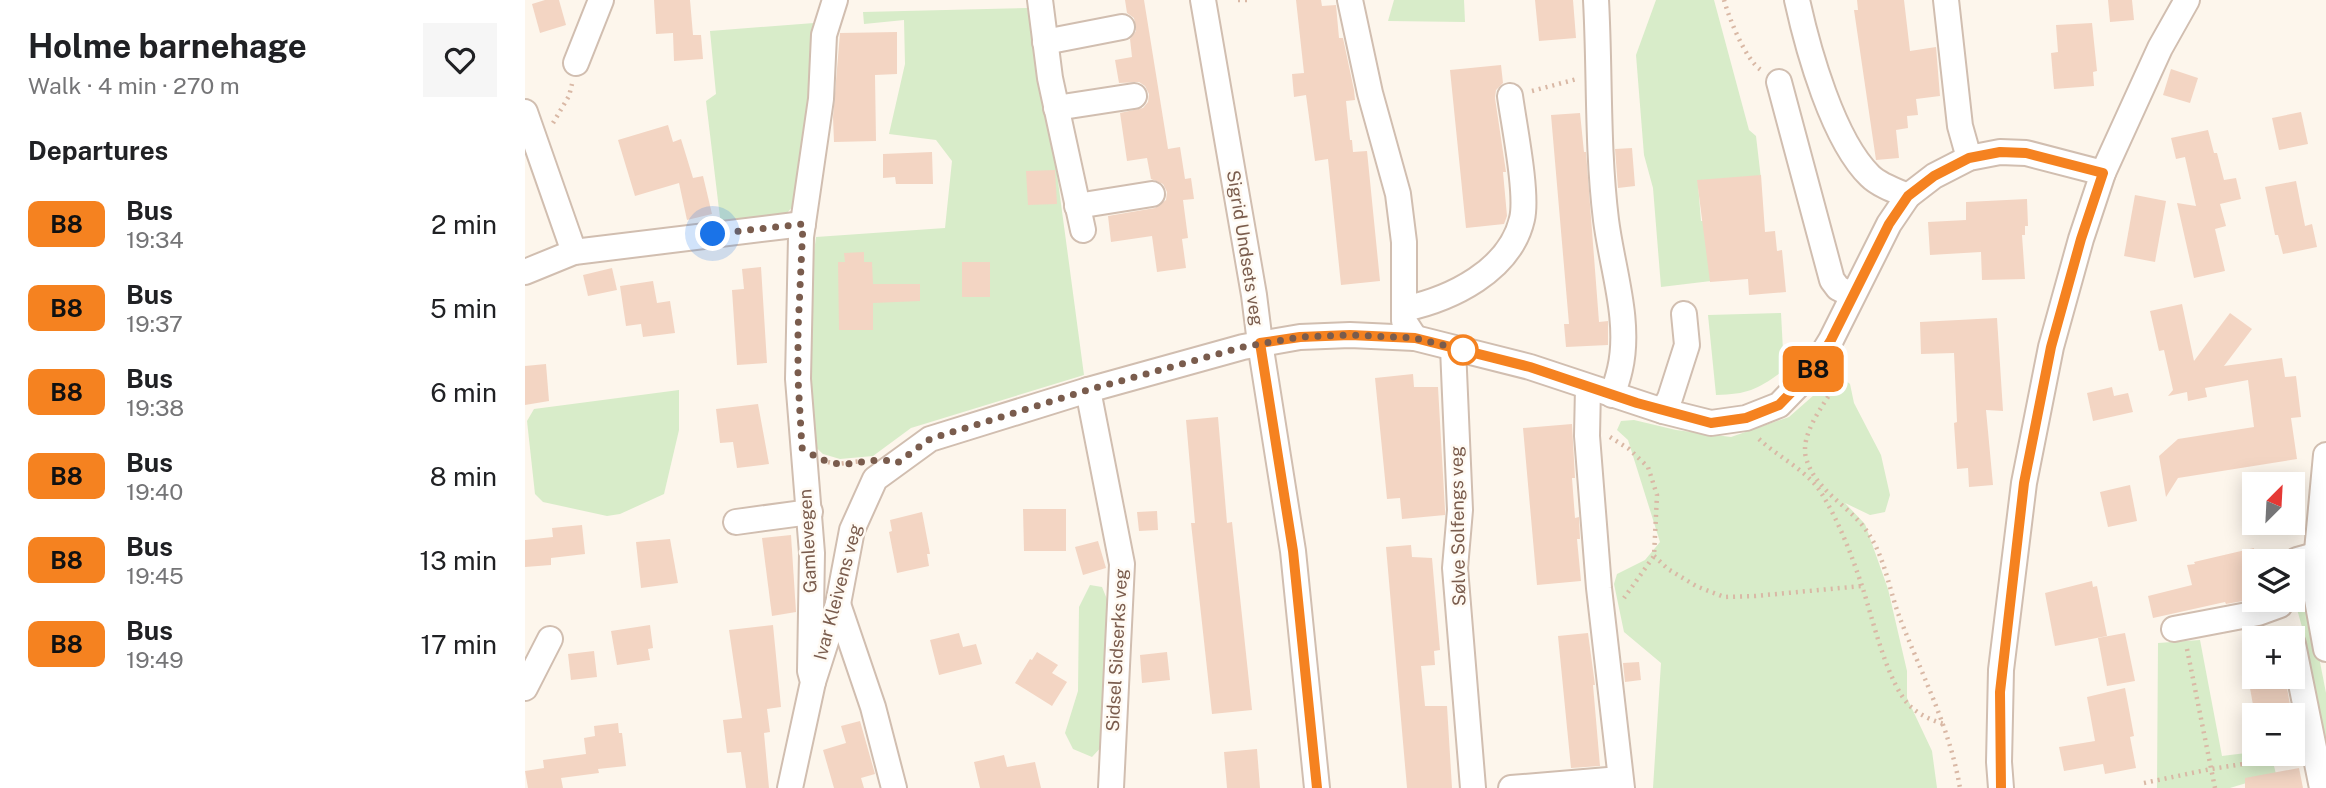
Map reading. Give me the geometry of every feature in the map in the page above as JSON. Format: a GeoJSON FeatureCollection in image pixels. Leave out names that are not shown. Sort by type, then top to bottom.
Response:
{"type":"FeatureCollection","features":[{"type":"Feature","properties":{"kind":"street"},"geometry":{"type":"LineString","coordinates":[[576,63],[601,0]]}},
{"type":"Feature","properties":{"kind":"street","name":"Gamlevegen"},"geometry":{"type":"LineString","coordinates":[[790,788],[813,682],[810,671],[813,553],[798,379],[803,224],[821,99],[824,35],[835,0]]}},
{"type":"Feature","properties":{"kind":"street"},"geometry":{"type":"LineString","coordinates":[[1040,0],[1056,108],[1083,230]]}},
{"type":"Feature","properties":{"kind":"street","name":"Sigrid Undsets veg"},"geometry":{"type":"LineString","coordinates":[[1203,0],[1254,295],[1293,551],[1317,788]]}},
{"type":"Feature","properties":{"kind":"street"},"geometry":{"type":"LineString","coordinates":[[1350,0],[1370,93],[1398,194],[1404,242],[1404,321],[1415,338]]}},
{"type":"Feature","properties":{"kind":"street"},"geometry":{"type":"LineString","coordinates":[[1597,0],[1600,141],[1606,220],[1620,308],[1622,347],[1620,369],[1612,395]]}},
{"type":"Feature","properties":{"kind":"street"},"geometry":{"type":"LineString","coordinates":[[1797,0],[1826,99],[1850,149],[1871,177],[1908,196]]}},
{"type":"Feature","properties":{"kind":"street"},"geometry":{"type":"LineString","coordinates":[[1945,0],[1960,126],[1969,158]]}},
{"type":"Feature","properties":{"kind":"street"},"geometry":{"type":"LineString","coordinates":[[2001,788],[2000,692],[2024,483],[2051,347],[2081,239],[2103,173],[2160,48],[2187,0]]}},
{"type":"Feature","properties":{"kind":"street"},"geometry":{"type":"LineString","coordinates":[[1045,42],[1122,27]]}},
{"type":"Feature","properties":{"kind":"street"},"geometry":{"type":"LineString","coordinates":[[1780,82],[1832,280],[1838,288],[1852,295]]}},
{"type":"Feature","properties":{"kind":"street"},"geometry":{"type":"LineString","coordinates":[[1056,108],[1134,96]]}},
{"type":"Feature","properties":{"kind":"street"},"geometry":{"type":"LineString","coordinates":[[1404,309],[1456,292],[1483,275],[1515,240],[1523,218],[1523,197],[1510,96]]}},
{"type":"Feature","properties":{"kind":"street"},"geometry":{"type":"LineString","coordinates":[[525,112],[574,251]]}},
{"type":"Feature","properties":{"kind":"street","name":"Ivar Kleivens veg"},"geometry":{"type":"LineString","coordinates":[[813,682],[838,604],[852,530],[875,479],[930,439],[1088,390],[1260,343],[1313,336],[1350,335],[1415,338],[1530,367],[1663,411],[1711,423],[1746,418],[1779,405],[1812,371],[1831,340],[1889,224],[1908,196],[1934,176],[1969,158],[2000,152],[2026,153],[2103,173]]}},
{"type":"Feature","properties":{"kind":"street"},"geometry":{"type":"LineString","coordinates":[[1077,206],[1152,194]]}},
{"type":"Feature","properties":{"kind":"street"},"geometry":{"type":"LineString","coordinates":[[525,272],[574,251],[803,224]]}},
{"type":"Feature","properties":{"kind":"street"},"geometry":{"type":"LineString","coordinates":[[1663,411],[1670,398],[1687,345],[1684,314]]}},
{"type":"Feature","properties":{"kind":"street","name":"Sølve Solfengs veg"},"geometry":{"type":"LineString","coordinates":[[1454,348],[1460,510],[1455,568],[1473,788]]}},
{"type":"Feature","properties":{"kind":"street"},"geometry":{"type":"LineString","coordinates":[[1511,788],[1621,783],[1603,629],[1587,425],[1588,387]]}},
{"type":"Feature","properties":{"kind":"street","name":"Sidsel Sidserks veg"},"geometry":{"type":"LineString","coordinates":[[1088,390],[1122,564],[1111,788]]}},
{"type":"Feature","properties":{"kind":"street"},"geometry":{"type":"LineString","coordinates":[[2326,455],[2321,554],[2313,583],[2326,649]]}},
{"type":"Feature","properties":{"kind":"street"},"geometry":{"type":"LineString","coordinates":[[736,522],[810,512]]}},
{"type":"Feature","properties":{"kind":"street"},"geometry":{"type":"LineString","coordinates":[[838,604],[873,707],[894,788]]}},
{"type":"Feature","properties":{"kind":"street"},"geometry":{"type":"LineString","coordinates":[[2178,629],[2260,612]]}},
{"type":"Feature","properties":{"kind":"street"},"geometry":{"type":"LineString","coordinates":[[525,688],[549,639]]}},
{"type":"Feature","properties":{"kind":"street"},"geometry":{"type":"LineString","coordinates":[[2302,689],[2322,788]]}},
{"type":"Feature","properties":{"kind":"path"},"geometry":{"type":"LineString","coordinates":[[1238,0],[1247,0]]}},
{"type":"Feature","properties":{"kind":"path"},"geometry":{"type":"LineString","coordinates":[[1724,0],[1756,66],[1780,82]]}},
{"type":"Feature","properties":{"kind":"path"},"geometry":{"type":"LineString","coordinates":[[537,147],[569,96],[576,63]]}},
{"type":"Feature","properties":{"kind":"path"},"geometry":{"type":"LineString","coordinates":[[1510,96],[1599,74]]}},
{"type":"Feature","properties":{"kind":"path"},"geometry":{"type":"LineString","coordinates":[[1833,379],[1833,389],[1810,431],[1805,454],[1813,476],[1870,535],[1944,724],[1955,757],[1960,788]]}},
{"type":"Feature","properties":{"kind":"path"},"geometry":{"type":"LineString","coordinates":[[1746,418],[1757,437],[1774,453],[1800,470],[1818,488],[1841,532],[1895,682],[1910,706],[1944,724]]}},
{"type":"Feature","properties":{"kind":"path"},"geometry":{"type":"LineString","coordinates":[[1587,425],[1629,449],[1648,467],[1657,495],[1654,556],[1603,629]]}},
{"type":"Feature","properties":{"kind":"path"},"geometry":{"type":"LineString","coordinates":[[802,448],[821,460],[837,464],[883,458],[897,463]]}},
{"type":"Feature","properties":{"kind":"path"},"geometry":{"type":"LineString","coordinates":[[1654,556],[1668,569],[1696,586],[1724,597],[1862,586]]}},
{"type":"Feature","properties":{"kind":"path"},"geometry":{"type":"LineString","coordinates":[[2178,629],[2215,788]]}},
{"type":"Feature","properties":{"kind":"path"},"geometry":{"type":"LineString","coordinates":[[2144,783],[2211,769],[2316,753]]}},
{"type":"Feature","properties":{"kind":"green space"},"geometry":{"type":"Polygon","coordinates":[[[1394,0],[1464,0],[1465,22],[1388,21],[1394,0]]]}},
{"type":"Feature","properties":{"kind":"green space"},"geometry":{"type":"Polygon","coordinates":[[[1656,0],[1714,0],[1749,130],[1756,136],[1761,179],[1698,184],[1701,221],[1723,220],[1711,281],[1661,287],[1653,188],[1644,155],[1636,55],[1656,0]]]}},
{"type":"Feature","properties":{"kind":"green space"},"geometry":{"type":"Polygon","coordinates":[[[1027,8],[1055,159],[1084,375],[911,428],[873,456],[840,459],[823,454],[808,440],[810,283],[816,237],[945,228],[952,161],[936,140],[889,134],[905,64],[904,20],[864,24],[863,12],[1027,8]]]}},
{"type":"Feature","properties":{"kind":"green space"},"geometry":{"type":"Polygon","coordinates":[[[814,23],[813,75],[794,205],[780,221],[721,226],[706,101],[716,94],[710,31],[814,23]]]}},
{"type":"Feature","properties":{"kind":"green space"},"geometry":{"type":"Polygon","coordinates":[[[1781,313],[1784,370],[1753,389],[1716,395],[1708,315],[1781,313]]]}},
{"type":"Feature","properties":{"kind":"green space"},"geometry":{"type":"Polygon","coordinates":[[[1844,379],[1850,384],[1854,403],[1881,455],[1890,495],[1885,512],[1870,515],[1845,503],[1865,524],[1888,589],[1907,671],[1907,698],[1932,751],[1937,788],[1653,788],[1661,663],[1624,632],[1614,584],[1617,574],[1645,560],[1660,542],[1628,440],[1617,430],[1621,421],[1634,420],[1676,430],[1731,437],[1789,417],[1823,387],[1844,379]]]}},
{"type":"Feature","properties":{"kind":"green space"},"geometry":{"type":"Polygon","coordinates":[[[679,390],[679,430],[664,494],[620,514],[607,516],[543,502],[535,494],[527,421],[534,409],[679,390]]]}},
{"type":"Feature","properties":{"kind":"green space"},"geometry":{"type":"Polygon","coordinates":[[[1090,585],[1102,587],[1111,609],[1104,744],[1092,757],[1073,749],[1065,733],[1078,691],[1079,607],[1090,585]]]}},
{"type":"Feature","properties":{"kind":"green space"},"geometry":{"type":"Polygon","coordinates":[[[2305,585],[2326,693],[2326,750],[2305,639],[2305,626],[2302,626],[2298,612],[2305,612],[2305,585]]]}},
{"type":"Feature","properties":{"kind":"green space"},"geometry":{"type":"Polygon","coordinates":[[[2200,640],[2222,756],[2242,754],[2242,766],[2274,766],[2276,774],[2230,788],[2157,788],[2158,643],[2200,640]]]}},
{"type":"Feature","properties":{"kind":"building"},"geometry":{"type":"Polygon","coordinates":[[[559,0],[566,25],[540,33],[532,4],[559,0]]]}},
{"type":"Feature","properties":{"kind":"building"},"geometry":{"type":"Polygon","coordinates":[[[654,0],[690,0],[693,35],[701,35],[703,59],[674,61],[673,33],[656,34],[654,0]]]}},
{"type":"Feature","properties":{"kind":"building"},"geometry":{"type":"Polygon","coordinates":[[[1125,0],[1144,0],[1168,149],[1180,147],[1185,179],[1191,178],[1194,199],[1183,200],[1188,238],[1182,239],[1186,268],[1157,272],[1152,236],[1111,242],[1108,216],[1155,208],[1166,200],[1167,192],[1163,184],[1151,179],[1147,158],[1127,161],[1120,113],[1143,108],[1148,102],[1149,94],[1139,82],[1119,83],[1115,60],[1132,57],[1130,39],[1136,31],[1134,18],[1127,13],[1125,0]]]}},
{"type":"Feature","properties":{"kind":"building"},"geometry":{"type":"Polygon","coordinates":[[[1296,0],[1321,0],[1322,6],[1336,5],[1339,38],[1343,38],[1354,90],[1355,100],[1346,101],[1350,140],[1353,152],[1367,151],[1380,281],[1341,285],[1328,159],[1315,161],[1306,95],[1294,97],[1292,74],[1304,73],[1296,0]]]}},
{"type":"Feature","properties":{"kind":"building"},"geometry":{"type":"Polygon","coordinates":[[[1535,0],[1573,0],[1576,38],[1539,41],[1535,0]]]}},
{"type":"Feature","properties":{"kind":"building"},"geometry":{"type":"Polygon","coordinates":[[[1857,0],[1904,0],[1910,51],[1936,47],[1940,96],[1916,99],[1918,115],[1907,116],[1908,128],[1896,130],[1899,158],[1876,160],[1854,10],[1858,10],[1857,0]]]}},
{"type":"Feature","properties":{"kind":"building"},"geometry":{"type":"Polygon","coordinates":[[[2108,0],[2132,0],[2134,20],[2110,22],[2108,0]]]}},
{"type":"Feature","properties":{"kind":"building"},"geometry":{"type":"Polygon","coordinates":[[[2092,23],[2097,71],[2093,72],[2094,86],[2054,89],[2051,53],[2058,52],[2056,25],[2092,23]]]}},
{"type":"Feature","properties":{"kind":"building"},"geometry":{"type":"Polygon","coordinates":[[[897,32],[897,74],[875,75],[876,141],[834,142],[833,117],[840,33],[897,32]]]}},
{"type":"Feature","properties":{"kind":"building"},"geometry":{"type":"Polygon","coordinates":[[[1501,65],[1503,83],[1496,90],[1495,98],[1506,172],[1503,172],[1507,216],[1504,224],[1466,228],[1450,70],[1501,65]]]}},
{"type":"Feature","properties":{"kind":"building"},"geometry":{"type":"Polygon","coordinates":[[[2171,69],[2198,78],[2190,103],[2163,95],[2171,69]]]}},
{"type":"Feature","properties":{"kind":"building"},"geometry":{"type":"Polygon","coordinates":[[[2301,112],[2308,144],[2279,150],[2272,118],[2301,112]]]}},
{"type":"Feature","properties":{"kind":"building"},"geometry":{"type":"Polygon","coordinates":[[[1580,113],[1586,152],[1599,322],[1608,321],[1608,345],[1566,347],[1564,324],[1569,324],[1551,115],[1580,113]]]}},
{"type":"Feature","properties":{"kind":"building"},"geometry":{"type":"Polygon","coordinates":[[[668,125],[673,142],[681,139],[693,178],[703,176],[712,214],[687,220],[679,183],[635,196],[618,140],[668,125]]]}},
{"type":"Feature","properties":{"kind":"building"},"geometry":{"type":"Polygon","coordinates":[[[2208,130],[2224,180],[2236,178],[2241,199],[2220,204],[2226,226],[2215,229],[2225,271],[2194,278],[2177,203],[2196,206],[2185,157],[2176,159],[2171,138],[2208,130]]]}},
{"type":"Feature","properties":{"kind":"building"},"geometry":{"type":"Polygon","coordinates":[[[1632,148],[1635,186],[1618,188],[1615,149],[1632,148]]]}},
{"type":"Feature","properties":{"kind":"building"},"geometry":{"type":"Polygon","coordinates":[[[932,152],[933,184],[896,184],[895,177],[883,178],[883,154],[932,152]]]}},
{"type":"Feature","properties":{"kind":"building"},"geometry":{"type":"Polygon","coordinates":[[[1055,170],[1057,204],[1028,205],[1026,171],[1055,170]]]}},
{"type":"Feature","properties":{"kind":"building"},"geometry":{"type":"Polygon","coordinates":[[[1761,175],[1765,232],[1775,231],[1777,251],[1782,250],[1786,292],[1749,295],[1748,279],[1710,282],[1697,180],[1761,175]]]}},
{"type":"Feature","properties":{"kind":"building"},"geometry":{"type":"Polygon","coordinates":[[[2296,181],[2305,226],[2312,224],[2317,247],[2283,254],[2278,235],[2275,235],[2265,187],[2296,181]]]}},
{"type":"Feature","properties":{"kind":"building"},"geometry":{"type":"Polygon","coordinates":[[[2135,195],[2166,201],[2155,262],[2124,256],[2135,195]]]}},
{"type":"Feature","properties":{"kind":"building"},"geometry":{"type":"Polygon","coordinates":[[[2027,199],[2028,226],[2025,226],[2025,235],[2022,235],[2025,279],[1982,280],[1981,252],[1930,255],[1928,222],[1966,220],[1966,202],[2027,199]]]}},
{"type":"Feature","properties":{"kind":"building"},"geometry":{"type":"Polygon","coordinates":[[[864,252],[864,262],[872,262],[873,284],[920,284],[920,301],[873,303],[873,330],[839,330],[838,262],[845,262],[844,253],[864,252]]]}},
{"type":"Feature","properties":{"kind":"building"},"geometry":{"type":"Polygon","coordinates":[[[962,262],[990,262],[990,297],[962,297],[962,262]]]}},
{"type":"Feature","properties":{"kind":"building"},"geometry":{"type":"Polygon","coordinates":[[[761,267],[767,363],[737,365],[732,290],[744,289],[742,269],[761,267]]]}},
{"type":"Feature","properties":{"kind":"building"},"geometry":{"type":"Polygon","coordinates":[[[612,268],[617,290],[588,296],[583,275],[612,268]]]}},
{"type":"Feature","properties":{"kind":"building"},"geometry":{"type":"Polygon","coordinates":[[[653,281],[657,303],[670,301],[675,333],[643,337],[641,324],[626,326],[620,286],[653,281]]]}},
{"type":"Feature","properties":{"kind":"building"},"geometry":{"type":"Polygon","coordinates":[[[2182,304],[2194,361],[2230,313],[2252,329],[2224,366],[2282,358],[2285,377],[2296,376],[2301,417],[2291,418],[2297,459],[2178,478],[2166,497],[2159,456],[2178,439],[2254,427],[2248,380],[2205,388],[2207,397],[2188,401],[2187,392],[2168,396],[2173,390],[2164,350],[2159,351],[2150,311],[2182,304]]]}},
{"type":"Feature","properties":{"kind":"building"},"geometry":{"type":"Polygon","coordinates":[[[1997,318],[2003,411],[1986,410],[1993,485],[1969,487],[1968,468],[1957,469],[1954,353],[1921,354],[1920,322],[1997,318]]]}},
{"type":"Feature","properties":{"kind":"building"},"geometry":{"type":"Polygon","coordinates":[[[546,364],[549,401],[525,405],[525,366],[546,364]]]}},
{"type":"Feature","properties":{"kind":"building"},"geometry":{"type":"Polygon","coordinates":[[[1413,374],[1414,387],[1438,387],[1445,515],[1402,519],[1400,498],[1387,499],[1375,378],[1413,374]]]}},
{"type":"Feature","properties":{"kind":"building"},"geometry":{"type":"Polygon","coordinates":[[[2112,387],[2114,396],[2128,393],[2133,412],[2093,421],[2087,393],[2112,387]]]}},
{"type":"Feature","properties":{"kind":"building"},"geometry":{"type":"Polygon","coordinates":[[[758,404],[769,464],[737,468],[733,442],[720,443],[716,409],[758,404]]]}},
{"type":"Feature","properties":{"kind":"building"},"geometry":{"type":"Polygon","coordinates":[[[1218,417],[1227,523],[1232,522],[1252,710],[1212,714],[1191,523],[1195,523],[1186,420],[1218,417]]]}},
{"type":"Feature","properties":{"kind":"building"},"geometry":{"type":"Polygon","coordinates":[[[1572,424],[1575,478],[1572,478],[1575,518],[1579,517],[1580,539],[1577,539],[1581,581],[1537,585],[1523,428],[1572,424]]]}},
{"type":"Feature","properties":{"kind":"building"},"geometry":{"type":"Polygon","coordinates":[[[2130,485],[2137,521],[2108,527],[2100,492],[2130,485]]]}},
{"type":"Feature","properties":{"kind":"building"},"geometry":{"type":"Polygon","coordinates":[[[1023,509],[1066,509],[1066,551],[1024,551],[1023,509]]]}},
{"type":"Feature","properties":{"kind":"building"},"geometry":{"type":"Polygon","coordinates":[[[1157,511],[1158,530],[1139,531],[1137,512],[1157,511]]]}},
{"type":"Feature","properties":{"kind":"building"},"geometry":{"type":"Polygon","coordinates":[[[922,512],[930,554],[927,554],[929,566],[897,573],[889,532],[892,531],[890,520],[922,512]]]}},
{"type":"Feature","properties":{"kind":"building"},"geometry":{"type":"Polygon","coordinates":[[[582,525],[585,554],[551,558],[551,565],[525,567],[525,540],[553,537],[552,528],[582,525]]]}},
{"type":"Feature","properties":{"kind":"building"},"geometry":{"type":"Polygon","coordinates":[[[791,535],[796,612],[772,616],[762,538],[791,535]]]}},
{"type":"Feature","properties":{"kind":"building"},"geometry":{"type":"Polygon","coordinates":[[[670,539],[678,583],[641,588],[636,542],[670,539]]]}},
{"type":"Feature","properties":{"kind":"building"},"geometry":{"type":"Polygon","coordinates":[[[1098,541],[1106,568],[1083,575],[1075,547],[1098,541]]]}},
{"type":"Feature","properties":{"kind":"building"},"geometry":{"type":"Polygon","coordinates":[[[1411,545],[1412,557],[1432,558],[1440,650],[1434,651],[1435,665],[1421,666],[1425,706],[1447,706],[1452,788],[1407,788],[1386,547],[1411,545]]]}},
{"type":"Feature","properties":{"kind":"building"},"geometry":{"type":"Polygon","coordinates":[[[2242,551],[2242,601],[2225,602],[2153,618],[2148,596],[2192,585],[2187,565],[2195,564],[2194,562],[2242,551]]]}},
{"type":"Feature","properties":{"kind":"building"},"geometry":{"type":"Polygon","coordinates":[[[2092,581],[2093,587],[2097,586],[2107,636],[2055,646],[2045,593],[2092,581]]]}},
{"type":"Feature","properties":{"kind":"building"},"geometry":{"type":"Polygon","coordinates":[[[650,625],[653,648],[648,649],[650,660],[617,665],[611,631],[650,625]]]}},
{"type":"Feature","properties":{"kind":"building"},"geometry":{"type":"Polygon","coordinates":[[[773,625],[781,707],[767,709],[770,732],[764,733],[769,788],[746,788],[741,752],[727,753],[723,720],[742,718],[729,630],[773,625]]]}},
{"type":"Feature","properties":{"kind":"building"},"geometry":{"type":"Polygon","coordinates":[[[959,633],[963,647],[976,644],[982,664],[939,675],[930,640],[959,633]]]}},
{"type":"Feature","properties":{"kind":"building"},"geometry":{"type":"Polygon","coordinates":[[[1588,633],[1595,685],[1600,766],[1571,768],[1558,636],[1588,633]]]}},
{"type":"Feature","properties":{"kind":"building"},"geometry":{"type":"Polygon","coordinates":[[[2125,633],[2135,681],[2107,686],[2098,638],[2125,633]]]}},
{"type":"Feature","properties":{"kind":"building"},"geometry":{"type":"Polygon","coordinates":[[[594,651],[597,677],[571,680],[568,654],[594,651]]]}},
{"type":"Feature","properties":{"kind":"building"},"geometry":{"type":"Polygon","coordinates":[[[1037,652],[1058,665],[1052,673],[1067,682],[1052,706],[1015,683],[1037,652]]]}},
{"type":"Feature","properties":{"kind":"building"},"geometry":{"type":"Polygon","coordinates":[[[1167,652],[1170,680],[1142,683],[1140,655],[1167,652]]]}},
{"type":"Feature","properties":{"kind":"building"},"geometry":{"type":"Polygon","coordinates":[[[1639,662],[1641,680],[1625,682],[1623,663],[1639,662]]]}},
{"type":"Feature","properties":{"kind":"building"},"geometry":{"type":"Polygon","coordinates":[[[2125,688],[2134,736],[2130,737],[2136,768],[2105,774],[2103,764],[2064,771],[2059,747],[2095,741],[2087,697],[2125,688]]]}},
{"type":"Feature","properties":{"kind":"building"},"geometry":{"type":"Polygon","coordinates":[[[2250,689],[2287,689],[2290,703],[2253,703],[2250,689]]]}},
{"type":"Feature","properties":{"kind":"building"},"geometry":{"type":"Polygon","coordinates":[[[860,721],[875,774],[861,778],[864,788],[834,788],[823,750],[846,743],[841,726],[860,721]]]}},
{"type":"Feature","properties":{"kind":"building"},"geometry":{"type":"Polygon","coordinates":[[[618,723],[619,733],[622,733],[626,766],[598,769],[599,773],[561,778],[563,788],[528,788],[525,771],[544,768],[543,760],[586,754],[584,738],[595,736],[594,726],[618,723]]]}},
{"type":"Feature","properties":{"kind":"building"},"geometry":{"type":"Polygon","coordinates":[[[1257,749],[1260,788],[1227,788],[1224,752],[1257,749]]]}},
{"type":"Feature","properties":{"kind":"building"},"geometry":{"type":"Polygon","coordinates":[[[1004,755],[1007,767],[1035,762],[1041,788],[980,788],[974,762],[1004,755]]]}},
{"type":"Feature","properties":{"kind":"building"},"geometry":{"type":"Polygon","coordinates":[[[2299,768],[2303,788],[2245,788],[2245,778],[2299,768]]]}},
{"type":"Feature","properties":{"kind":"bus line","name":"B8"},"geometry":{"type":"LineString","coordinates":[[1317,788],[1293,551],[1260,343],[1300,337],[1350,335],[1415,338],[1530,367],[1637,403],[1711,423],[1746,418],[1779,405],[1812,371],[1831,340],[1889,224],[1908,196],[1934,176],[1969,158],[2000,152],[2026,153],[2061,160],[2103,173],[2081,239],[2051,347],[2024,483],[2000,692],[2001,788]]}},
{"type":"Feature","properties":{"kind":"route"},"geometry":{"type":"LineString","coordinates":[[713,234],[803,224],[798,330],[802,448],[821,460],[837,464],[883,458],[897,463],[930,439],[1088,390],[1260,343],[1300,337],[1350,335],[1415,338],[1463,350]]}}]}
